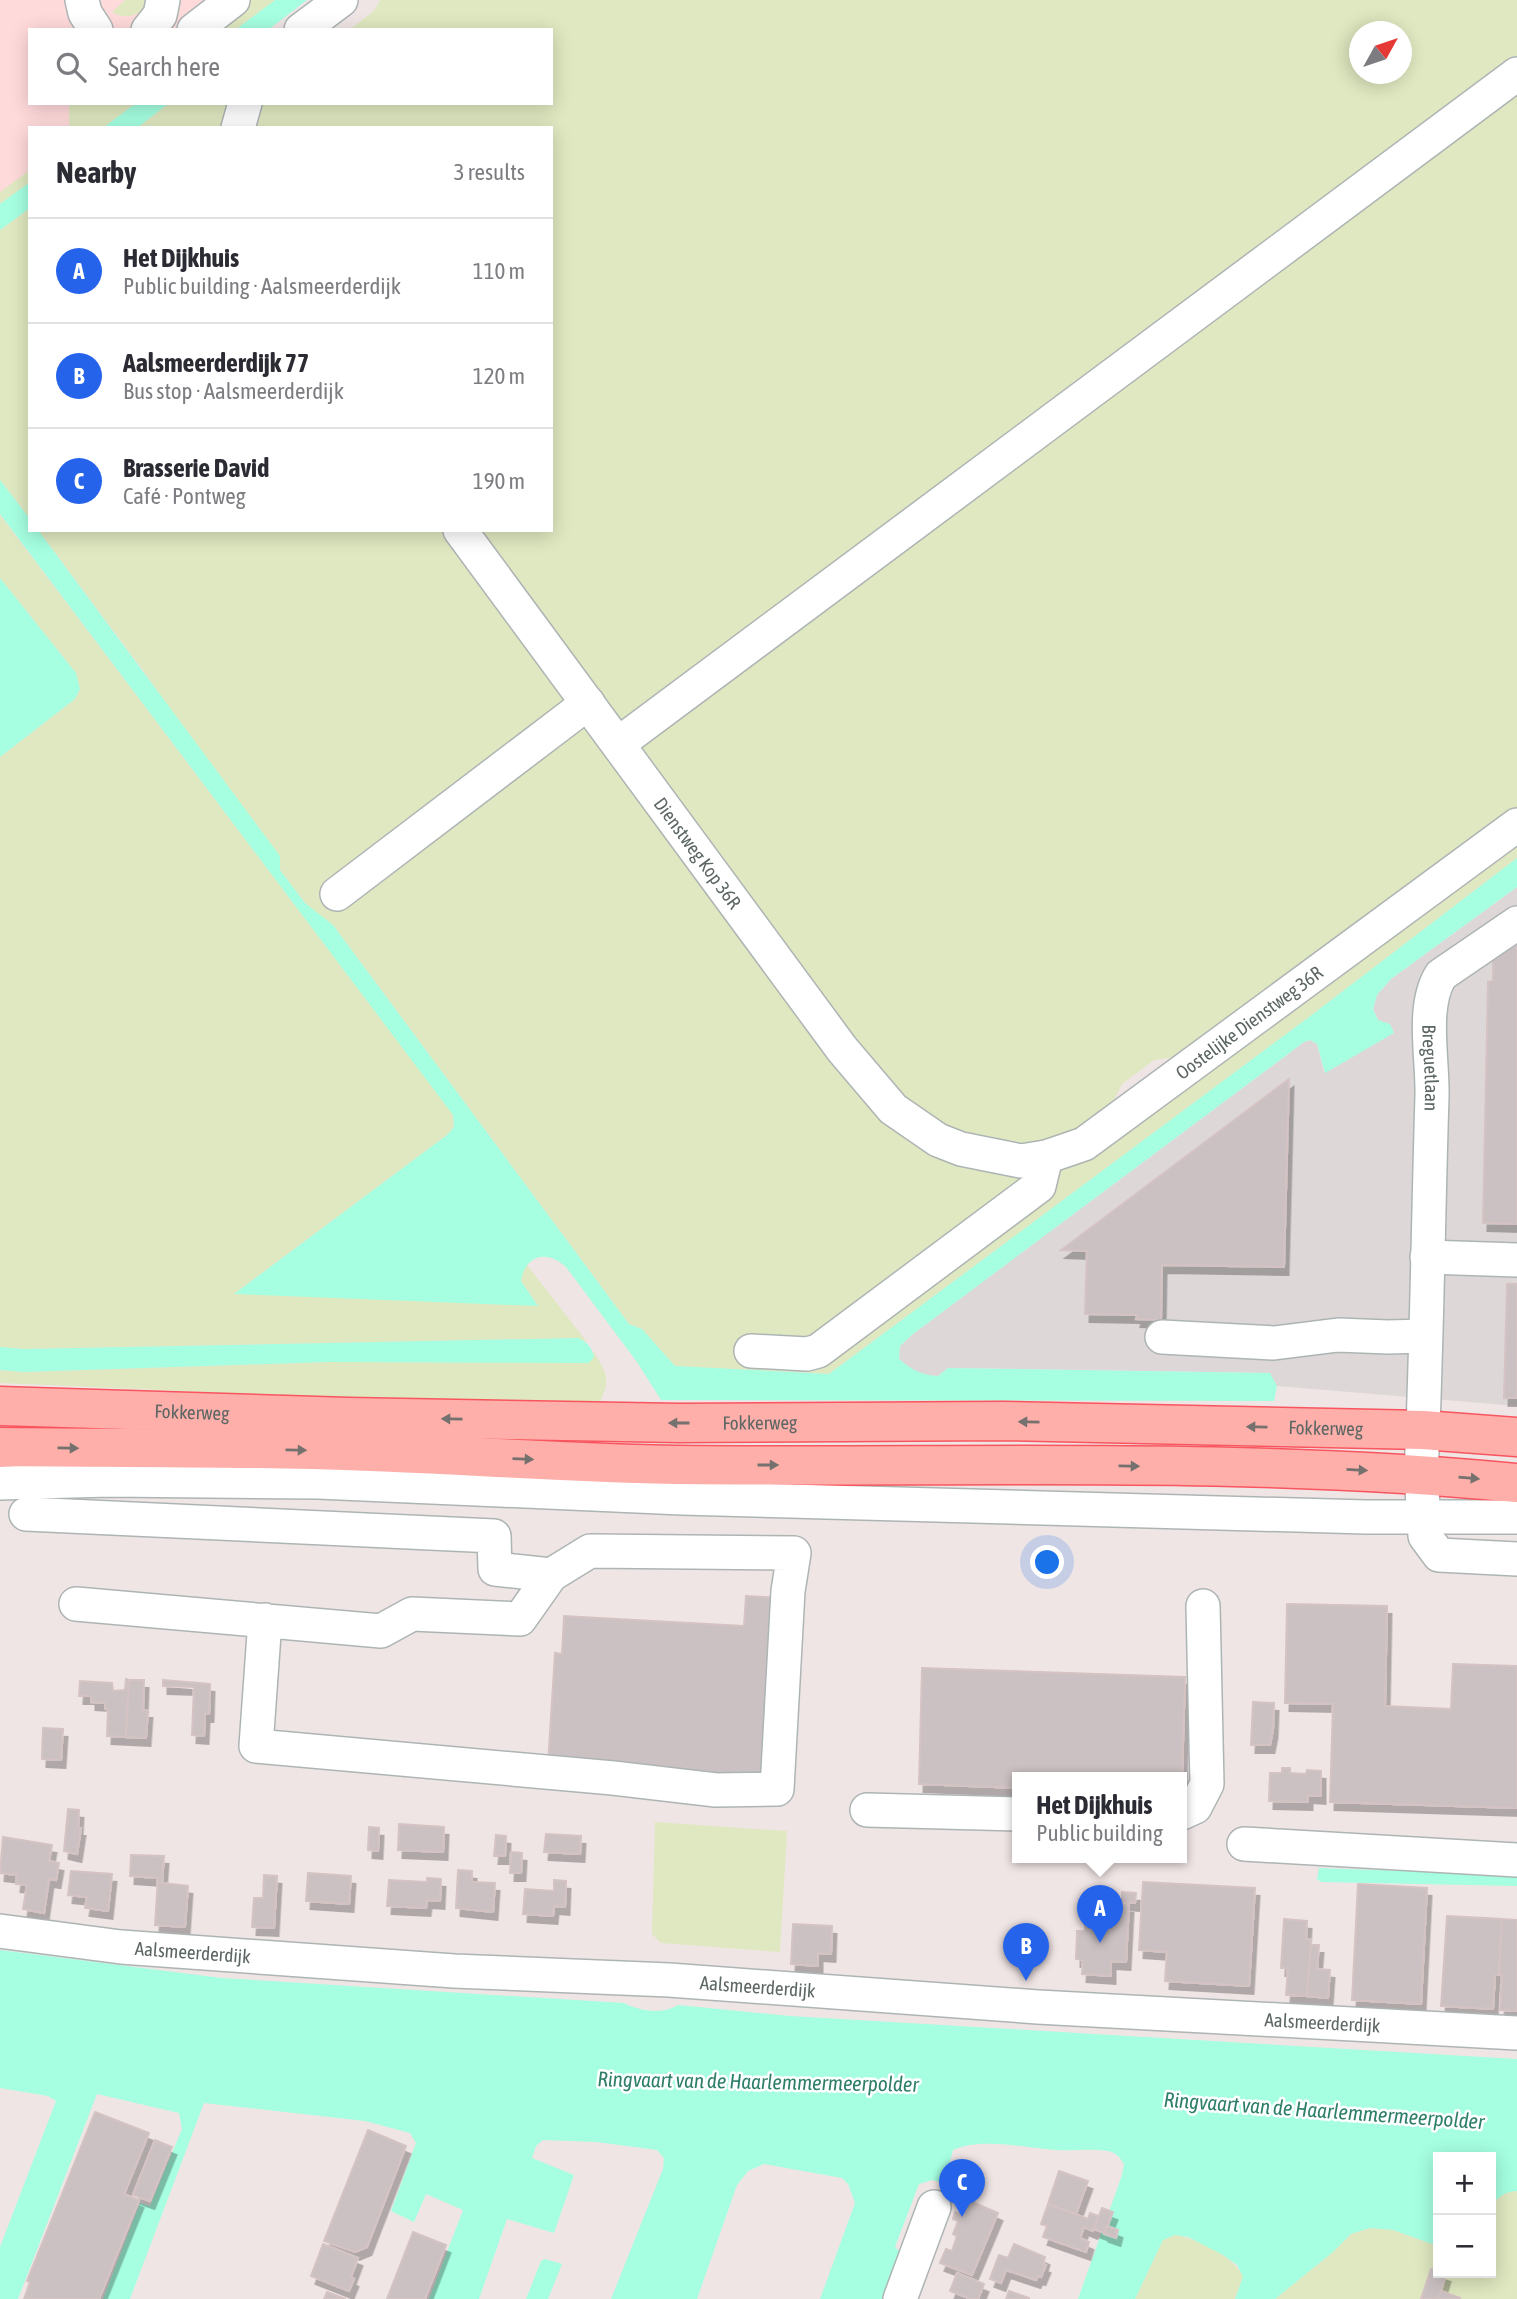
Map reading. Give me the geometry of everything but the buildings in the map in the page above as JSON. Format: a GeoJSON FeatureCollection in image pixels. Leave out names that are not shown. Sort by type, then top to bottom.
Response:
{"type":"FeatureCollection","features":[{"type":"Feature","properties":{"kind":"main road","name":"Fokkerweg"},"geometry":{"type":"LineString","coordinates":[[0,1406],[348,1418],[638,1423],[1003,1421],[1423,1430],[1517,1437]]}},
{"type":"Feature","properties":{"kind":"main road","name":"Fokkerweg"},"geometry":{"type":"LineString","coordinates":[[0,1447],[313,1450],[675,1465],[1061,1465],[1331,1469],[1517,1483]]}},
{"type":"Feature","properties":{"kind":"street"},"geometry":{"type":"LineString","coordinates":[[82,0],[85,13],[95,28]]}},
{"type":"Feature","properties":{"kind":"street"},"geometry":{"type":"LineString","coordinates":[[150,28],[160,15],[164,0]]}},
{"type":"Feature","properties":{"kind":"street"},"geometry":{"type":"LineString","coordinates":[[160,28],[164,0]]}},
{"type":"Feature","properties":{"kind":"street"},"geometry":{"type":"LineString","coordinates":[[197,28],[233,0]]}},
{"type":"Feature","properties":{"kind":"street"},"geometry":{"type":"LineString","coordinates":[[305,28],[341,0]]}},
{"type":"Feature","properties":{"kind":"street"},"geometry":{"type":"LineString","coordinates":[[618,744],[1517,74]]}},
{"type":"Feature","properties":{"kind":"street"},"geometry":{"type":"LineString","coordinates":[[239,126],[244,105]]}},
{"type":"Feature","properties":{"kind":"street","name":"Dienstweg Kop 36R"},"geometry":{"type":"LineString","coordinates":[[461,532],[842,1048],[893,1109],[938,1140],[961,1149]]}},
{"type":"Feature","properties":{"kind":"street"},"geometry":{"type":"LineString","coordinates":[[337,894],[588,703]]}},
{"type":"Feature","properties":{"kind":"street","name":"Oostelijke Dienstweg 36R"},"geometry":{"type":"LineString","coordinates":[[961,1149],[1021,1161],[1046,1157],[1084,1144],[1517,825]]}},
{"type":"Feature","properties":{"kind":"street","name":"Breguetlaan"},"geometry":{"type":"LineString","coordinates":[[1421,1474],[1432,1093],[1430,1005],[1433,987],[1441,975],[1517,923]]}},
{"type":"Feature","properties":{"kind":"street"},"geometry":{"type":"LineString","coordinates":[[751,1351],[807,1354],[818,1351],[1039,1186],[1046,1157]]}},
{"type":"Feature","properties":{"kind":"street"},"geometry":{"type":"LineString","coordinates":[[1427,1257],[1517,1260]]}},
{"type":"Feature","properties":{"kind":"street"},"geometry":{"type":"LineString","coordinates":[[1162,1337],[1274,1343],[1338,1335],[1425,1336]]}},
{"type":"Feature","properties":{"kind":"street"},"geometry":{"type":"LineString","coordinates":[[1421,1474],[1424,1536],[1438,1555],[1517,1559]]}},
{"type":"Feature","properties":{"kind":"street"},"geometry":{"type":"LineString","coordinates":[[13,1498],[109,1479],[318,1482],[682,1498],[1423,1517],[1517,1517]]}},
{"type":"Feature","properties":{"kind":"street"},"geometry":{"type":"LineString","coordinates":[[13,1498],[494,1536],[495,1569],[551,1575]]}},
{"type":"Feature","properties":{"kind":"street"},"geometry":{"type":"LineString","coordinates":[[681,1553],[682,1498]]}},
{"type":"Feature","properties":{"kind":"street"},"geometry":{"type":"LineString","coordinates":[[76,1604],[265,1620],[381,1631],[412,1614],[520,1619],[551,1575],[590,1551],[794,1553],[788,1591],[777,1789],[716,1790],[256,1746],[265,1620]]}},
{"type":"Feature","properties":{"kind":"street"},"geometry":{"type":"LineString","coordinates":[[1187,1811],[1195,1807],[1207,1784],[1203,1606]]}},
{"type":"Feature","properties":{"kind":"street"},"geometry":{"type":"LineString","coordinates":[[867,1810],[1012,1814]]}},
{"type":"Feature","properties":{"kind":"street"},"geometry":{"type":"LineString","coordinates":[[1244,1844],[1517,1860]]}},
{"type":"Feature","properties":{"kind":"street","name":"Aalsmeerderdijk"},"geometry":{"type":"LineString","coordinates":[[0,1931],[121,1947],[454,1971],[669,1980],[1038,2007],[1517,2033]]}},
{"type":"Feature","properties":{"kind":"street"},"geometry":{"type":"LineString","coordinates":[[900,2299],[934,2207]]}},
{"type":"Feature","properties":{"kind":"shaded area"},"geometry":{"type":"Polygon","coordinates":[[[0,0],[275,0],[238,28],[28,28],[28,105],[133,105],[106,126],[28,126],[28,183],[0,204],[0,0]]]}},
{"type":"Feature","properties":{"kind":"shaded area"},"geometry":{"type":"Polygon","coordinates":[[[125,0],[153,0],[134,15],[124,16],[112,12],[125,0]]]}},
{"type":"Feature","properties":{"kind":"shaded area"},"geometry":{"type":"Polygon","coordinates":[[[251,0],[275,0],[238,28],[214,28],[251,0]]]}},
{"type":"Feature","properties":{"kind":"shaded area"},"geometry":{"type":"Polygon","coordinates":[[[380,0],[1517,0],[1517,65],[635,722],[613,721],[473,532],[553,532],[553,126],[248,126],[253,105],[553,105],[553,28],[352,28],[374,11],[380,0]]]}},
{"type":"Feature","properties":{"kind":"shaded area"},"geometry":{"type":"Polygon","coordinates":[[[1517,82],[1517,812],[1191,1055],[1154,1060],[1122,1084],[1103,1121],[1023,1149],[973,1141],[895,1099],[637,749],[1517,82]]]}},
{"type":"Feature","properties":{"kind":"shaded area"},"geometry":{"type":"Polygon","coordinates":[[[69,105],[133,105],[106,126],[69,126],[69,105]]]}},
{"type":"Feature","properties":{"kind":"shaded area"},"geometry":{"type":"Polygon","coordinates":[[[166,105],[232,105],[227,126],[140,126],[166,105]]]}},
{"type":"Feature","properties":{"kind":"shaded area"},"geometry":{"type":"Polygon","coordinates":[[[28,171],[28,183],[0,204],[0,192],[28,171]]]}},
{"type":"Feature","properties":{"kind":"shaded area"},"geometry":{"type":"Polygon","coordinates":[[[28,209],[28,516],[0,480],[0,230],[28,209]]]}},
{"type":"Feature","properties":{"kind":"shaded area"},"geometry":{"type":"Polygon","coordinates":[[[0,515],[453,1114],[454,1127],[447,1135],[235,1293],[538,1305],[521,1281],[523,1269],[527,1265],[587,1342],[578,1338],[23,1349],[0,1347],[0,757],[75,699],[80,689],[76,673],[0,578],[0,515]]]}},
{"type":"Feature","properties":{"kind":"shaded area"},"geometry":{"type":"Polygon","coordinates":[[[39,532],[450,532],[569,692],[563,729],[591,722],[852,1076],[1028,1177],[796,1361],[1517,835],[1517,858],[1309,1017],[829,1374],[674,1366],[642,1329],[629,1324],[333,925],[310,909],[280,870],[280,864],[142,669],[39,532]]]}},
{"type":"Feature","properties":{"kind":"shaded area"},"geometry":{"type":"Polygon","coordinates":[[[1517,887],[1517,1406],[1277,1386],[1269,1373],[948,1368],[938,1376],[922,1375],[899,1359],[900,1346],[913,1334],[1304,1042],[1310,1040],[1317,1044],[1324,1072],[1378,1020],[1373,1009],[1377,995],[1391,979],[1517,887]]]}},
{"type":"Feature","properties":{"kind":"shaded area"},"geometry":{"type":"Polygon","coordinates":[[[593,1350],[606,1379],[596,1409],[0,1383],[0,1370],[24,1372],[594,1357],[593,1350]]]}},
{"type":"Feature","properties":{"kind":"shaded area"},"geometry":{"type":"Polygon","coordinates":[[[655,1822],[787,1831],[780,1952],[661,1943],[652,1934],[655,1822]]]}},
{"type":"Feature","properties":{"kind":"shaded area"},"geometry":{"type":"Polygon","coordinates":[[[1517,2191],[1517,2299],[1275,2299],[1351,2234],[1370,2228],[1393,2230],[1433,2244],[1433,2278],[1496,2278],[1496,2200],[1517,2191]]]}},
{"type":"Feature","properties":{"kind":"shaded area"},"geometry":{"type":"Polygon","coordinates":[[[1175,2235],[1194,2240],[1232,2262],[1243,2277],[1235,2299],[1135,2299],[1163,2240],[1175,2235]]]}},
{"type":"Feature","properties":{"kind":"water"},"geometry":{"type":"Polygon","coordinates":[[[275,0],[307,0],[271,28],[238,28],[275,0]]]}},
{"type":"Feature","properties":{"kind":"water"},"geometry":{"type":"Polygon","coordinates":[[[133,105],[166,105],[140,126],[106,126],[133,105]]]}},
{"type":"Feature","properties":{"kind":"water"},"geometry":{"type":"Polygon","coordinates":[[[28,183],[28,209],[0,230],[0,204],[28,183]]]}},
{"type":"Feature","properties":{"kind":"water"},"geometry":{"type":"Polygon","coordinates":[[[0,480],[28,516],[28,532],[39,532],[280,856],[280,870],[305,903],[333,925],[629,1324],[642,1329],[675,1366],[829,1374],[1309,1017],[1517,858],[1517,887],[1391,979],[1377,995],[1373,1009],[1378,1020],[1390,1024],[1394,1033],[1325,1073],[1317,1044],[1310,1040],[1304,1042],[900,1346],[899,1359],[904,1363],[922,1373],[938,1376],[948,1368],[1270,1373],[1277,1386],[1274,1401],[661,1400],[637,1362],[566,1267],[552,1258],[532,1260],[523,1272],[521,1281],[538,1306],[234,1294],[447,1135],[454,1127],[453,1115],[0,514],[0,480]]]}},
{"type":"Feature","properties":{"kind":"water"},"geometry":{"type":"Polygon","coordinates":[[[0,578],[76,673],[80,689],[75,699],[0,757],[0,578]]]}},
{"type":"Feature","properties":{"kind":"water"},"geometry":{"type":"Polygon","coordinates":[[[578,1338],[592,1350],[594,1357],[589,1363],[328,1362],[24,1372],[0,1370],[0,1347],[23,1349],[578,1338]]]}},
{"type":"Feature","properties":{"kind":"water"},"geometry":{"type":"Polygon","coordinates":[[[1319,1868],[1517,1875],[1517,1886],[1321,1882],[1317,1879],[1319,1868]]]}},
{"type":"Feature","properties":{"kind":"water","name":"Ringvaart van de Haarlemmermeerpolder"},"geometry":{"type":"Polygon","coordinates":[[[0,1950],[222,1978],[624,2003],[651,2011],[678,2005],[790,2016],[1517,2059],[1517,2191],[1496,2200],[1496,2152],[1433,2152],[1433,2244],[1393,2230],[1370,2228],[1351,2234],[1275,2299],[1235,2299],[1243,2277],[1237,2265],[1188,2237],[1175,2235],[1163,2240],[1135,2299],[1078,2299],[1122,2175],[1124,2164],[1119,2157],[1101,2150],[1057,2150],[1004,2144],[964,2146],[953,2150],[944,2183],[932,2180],[919,2184],[895,2247],[900,2252],[882,2299],[820,2299],[855,2203],[848,2184],[842,2178],[764,2164],[748,2171],[737,2185],[697,2299],[611,2299],[663,2169],[664,2158],[657,2150],[596,2142],[543,2140],[536,2146],[532,2158],[574,2175],[554,2233],[507,2219],[479,2299],[429,2299],[463,2210],[426,2194],[414,2222],[391,2211],[416,2143],[410,2133],[365,2121],[204,2103],[130,2299],[103,2299],[140,2203],[150,2206],[182,2129],[179,2113],[97,2094],[18,2299],[0,2299],[0,2247],[56,2101],[48,2096],[0,2088],[0,1950]]]}},
{"type":"Feature","properties":{"kind":"water"},"geometry":{"type":"Polygon","coordinates":[[[545,2259],[562,2264],[548,2299],[526,2299],[541,2261],[545,2259]]]}},
{"type":"Feature","properties":{"kind":"place","name":"Het Dijkhuis"},"geometry":{"type":"Point","coordinates":[1100,1943]}},
{"type":"Feature","properties":{"kind":"place","name":"Aalsmeerderdijk 77"},"geometry":{"type":"Point","coordinates":[1026,1981]}},
{"type":"Feature","properties":{"kind":"place","name":"Brasserie David"},"geometry":{"type":"Point","coordinates":[962,2217]}}]}
